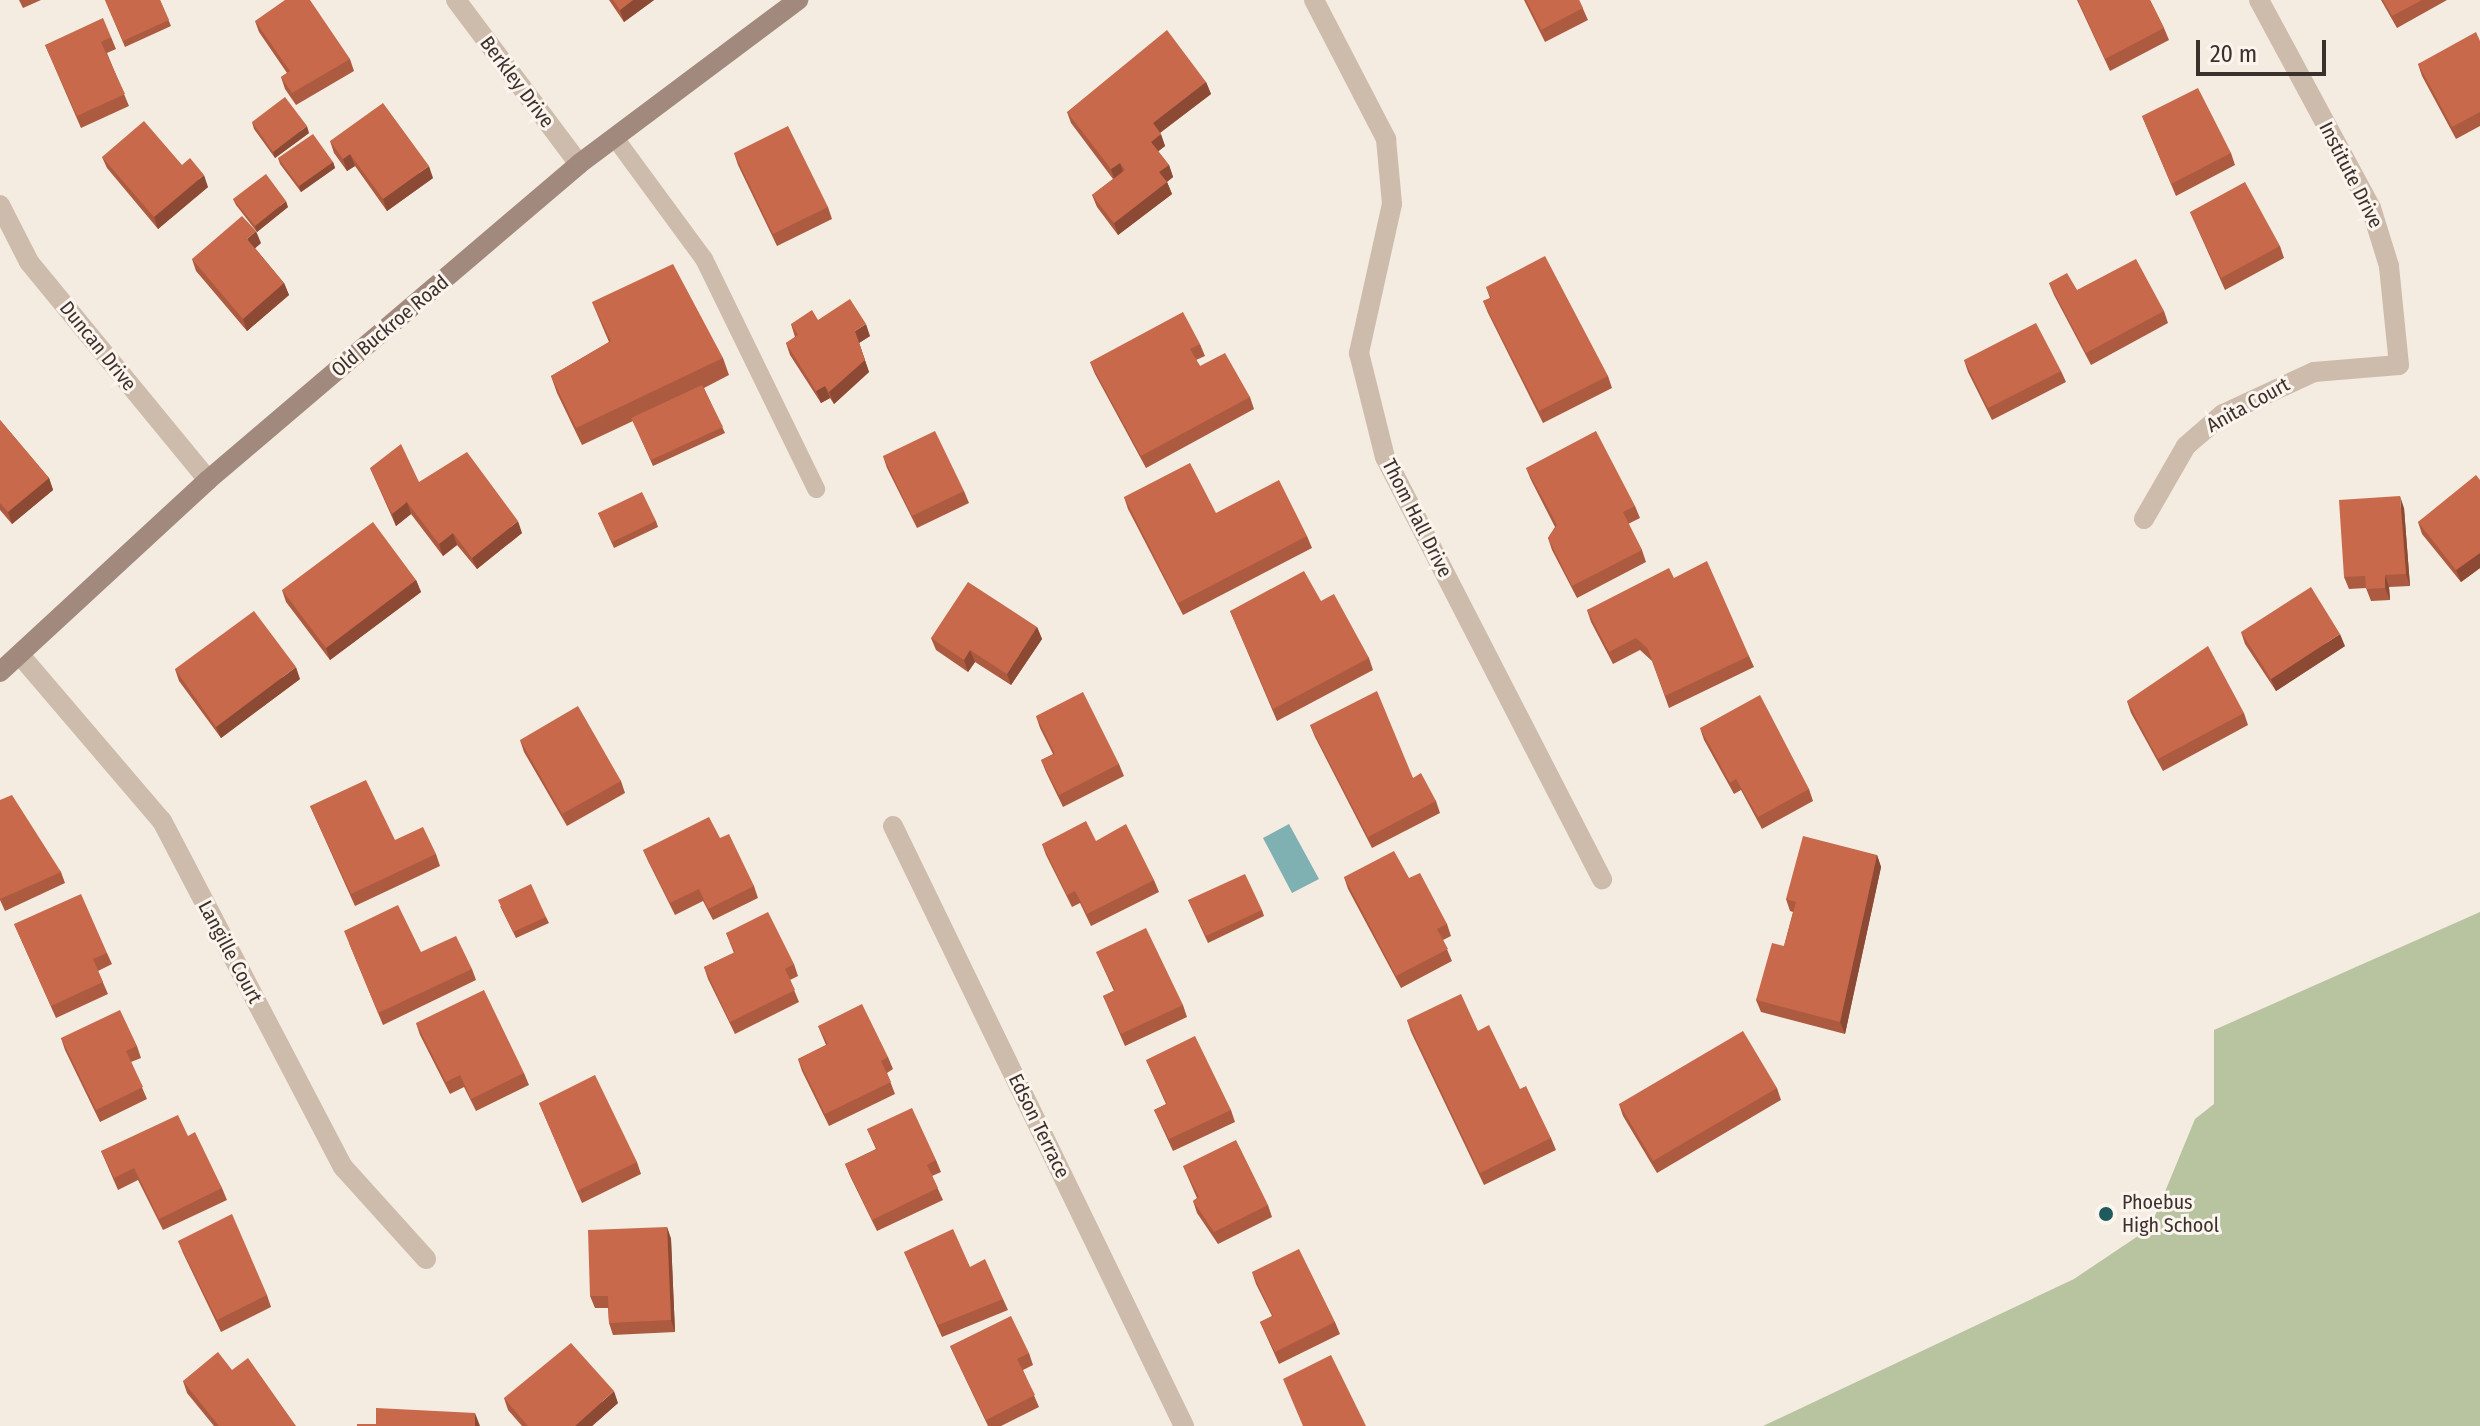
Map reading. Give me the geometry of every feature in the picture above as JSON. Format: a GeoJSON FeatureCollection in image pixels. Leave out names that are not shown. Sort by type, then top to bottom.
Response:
{"type":"FeatureCollection","features":[{"type":"Feature","properties":{"kind":"street","name":"Berkley Drive"},"geometry":{"type":"LineString","coordinates":[[456,0],[579,164]]}},
{"type":"Feature","properties":{"kind":"street","name":"Old Buckroe Road"},"geometry":{"type":"LineString","coordinates":[[0,672],[208,480],[579,164],[798,0]]}},
{"type":"Feature","properties":{"kind":"street","name":"Thom Hall Drive"},"geometry":{"type":"LineString","coordinates":[[1314,0],[1386,139],[1392,204],[1359,353],[1385,457],[1602,880]]}},
{"type":"Feature","properties":{"kind":"street","name":"Institute Drive"},"geometry":{"type":"LineString","coordinates":[[2259,0],[2382,236],[2399,365]]}},
{"type":"Feature","properties":{"kind":"street","name":"Duncan Drive"},"geometry":{"type":"LineString","coordinates":[[0,205],[29,262],[208,480]]}},
{"type":"Feature","properties":{"kind":"street","name":"Anita Court"},"geometry":{"type":"LineString","coordinates":[[2144,519],[2186,446],[2223,414],[2314,372],[2399,365]]}},
{"type":"Feature","properties":{"kind":"street","name":"Langille Court"},"geometry":{"type":"LineString","coordinates":[[20,655],[162,821],[343,1167],[426,1259]]}},
{"type":"Feature","properties":{"kind":"street","name":"Edson Terrace"},"geometry":{"type":"LineString","coordinates":[[893,826],[1184,1426]]}},
{"type":"Feature","properties":{"kind":"lane"},"geometry":{"type":"LineString","coordinates":[[615,138],[704,259],[816,489]]}},
{"type":"Feature","properties":{"kind":"green space"},"geometry":{"type":"Polygon","coordinates":[[[2480,912],[2480,1426],[1763,1426],[2074,1279],[2150,1228],[2195,1119],[2214,1104],[2214,1030],[2480,912]]]}},
{"type":"Feature","properties":{"kind":"water"},"geometry":{"type":"Polygon","coordinates":[[[1289,824],[1319,879],[1292,893],[1263,838],[1289,824]]]}},
{"type":"Feature","properties":{"kind":"building"},"geometry":{"type":"Polygon","coordinates":[[[105,0],[160,0],[169,20],[123,41],[105,0]]]}},
{"type":"Feature","properties":{"kind":"building"},"geometry":{"type":"Polygon","coordinates":[[[285,0],[310,0],[350,59],[292,93],[281,77],[290,71],[255,21],[285,0]]]}},
{"type":"Feature","properties":{"kind":"building"},"geometry":{"type":"Polygon","coordinates":[[[613,0],[633,0],[620,10],[613,0]]]}},
{"type":"Feature","properties":{"kind":"building"},"geometry":{"type":"Polygon","coordinates":[[[1526,0],[1579,0],[1583,8],[1541,30],[1526,0]]]}},
{"type":"Feature","properties":{"kind":"building"},"geometry":{"type":"Polygon","coordinates":[[[2078,0],[2150,0],[2164,28],[2105,59],[2078,0]]]}},
{"type":"Feature","properties":{"kind":"building"},"geometry":{"type":"Polygon","coordinates":[[[2383,0],[2422,0],[2392,16],[2383,0]]]}},
{"type":"Feature","properties":{"kind":"building"},"geometry":{"type":"Polygon","coordinates":[[[103,18],[111,37],[101,42],[125,94],[77,116],[45,45],[103,18]]]}},
{"type":"Feature","properties":{"kind":"building"},"geometry":{"type":"Polygon","coordinates":[[[1167,30],[1206,82],[1153,123],[1161,134],[1151,142],[1169,165],[1159,172],[1167,182],[1114,223],[1092,195],[1125,170],[1120,163],[1111,169],[1067,112],[1167,30]]]}},
{"type":"Feature","properties":{"kind":"building"},"geometry":{"type":"Polygon","coordinates":[[[2476,32],[2480,41],[2480,112],[2452,127],[2418,64],[2476,32]]]}},
{"type":"Feature","properties":{"kind":"building"},"geometry":{"type":"Polygon","coordinates":[[[2198,88],[2231,153],[2171,184],[2142,116],[2198,88]]]}},
{"type":"Feature","properties":{"kind":"building"},"geometry":{"type":"Polygon","coordinates":[[[285,97],[307,126],[273,152],[252,122],[285,97]]]}},
{"type":"Feature","properties":{"kind":"building"},"geometry":{"type":"Polygon","coordinates":[[[383,103],[429,166],[383,199],[350,154],[343,159],[330,141],[383,103]]]}},
{"type":"Feature","properties":{"kind":"building"},"geometry":{"type":"Polygon","coordinates":[[[144,121],[182,165],[190,158],[204,175],[154,217],[102,157],[144,121]]]}},
{"type":"Feature","properties":{"kind":"building"},"geometry":{"type":"Polygon","coordinates":[[[788,126],[828,207],[773,234],[734,153],[788,126]]]}},
{"type":"Feature","properties":{"kind":"building"},"geometry":{"type":"Polygon","coordinates":[[[313,134],[333,162],[299,186],[278,158],[313,134]]]}},
{"type":"Feature","properties":{"kind":"building"},"geometry":{"type":"Polygon","coordinates":[[[266,174],[286,201],[255,226],[233,199],[266,174]]]}},
{"type":"Feature","properties":{"kind":"building"},"geometry":{"type":"Polygon","coordinates":[[[2245,182],[2280,246],[2221,278],[2190,212],[2245,182]]]}},
{"type":"Feature","properties":{"kind":"building"},"geometry":{"type":"Polygon","coordinates":[[[242,216],[256,231],[247,239],[284,283],[243,319],[192,259],[242,216]]]}},
{"type":"Feature","properties":{"kind":"building"},"geometry":{"type":"Polygon","coordinates":[[[1545,256],[1608,376],[1539,411],[1483,301],[1491,298],[1486,287],[1545,256]]]}},
{"type":"Feature","properties":{"kind":"building"},"geometry":{"type":"Polygon","coordinates":[[[2136,259],[2164,311],[2086,353],[2049,283],[2067,273],[2077,290],[2136,259]]]}},
{"type":"Feature","properties":{"kind":"building"},"geometry":{"type":"Polygon","coordinates":[[[673,264],[723,358],[576,428],[551,376],[611,341],[592,302],[673,264]]]}},
{"type":"Feature","properties":{"kind":"building"},"geometry":{"type":"Polygon","coordinates":[[[850,299],[866,324],[855,331],[865,360],[829,392],[825,386],[816,391],[786,343],[798,335],[791,324],[812,310],[818,320],[850,299]]]}},
{"type":"Feature","properties":{"kind":"building"},"geometry":{"type":"Polygon","coordinates":[[[1183,312],[1200,344],[1190,349],[1200,366],[1225,353],[1250,397],[1141,456],[1090,362],[1183,312]]]}},
{"type":"Feature","properties":{"kind":"building"},"geometry":{"type":"Polygon","coordinates":[[[2036,323],[2061,371],[1988,408],[1964,360],[2036,323]]]}},
{"type":"Feature","properties":{"kind":"building"},"geometry":{"type":"Polygon","coordinates":[[[702,385],[723,427],[651,460],[631,418],[702,385]]]}},
{"type":"Feature","properties":{"kind":"building"},"geometry":{"type":"Polygon","coordinates":[[[0,420],[49,478],[8,512],[0,503],[0,420]]]}},
{"type":"Feature","properties":{"kind":"building"},"geometry":{"type":"Polygon","coordinates":[[[935,431],[964,491],[912,516],[883,456],[935,431]]]}},
{"type":"Feature","properties":{"kind":"building"},"geometry":{"type":"Polygon","coordinates":[[[1596,431],[1635,506],[1623,512],[1642,550],[1572,586],[1548,538],[1557,525],[1526,468],[1596,431]]]}},
{"type":"Feature","properties":{"kind":"building"},"geometry":{"type":"Polygon","coordinates":[[[401,444],[419,482],[467,452],[518,521],[472,558],[453,533],[439,544],[407,502],[392,514],[370,468],[401,444]]]}},
{"type":"Feature","properties":{"kind":"building"},"geometry":{"type":"Polygon","coordinates":[[[1190,463],[1216,513],[1279,480],[1307,536],[1178,603],[1124,497],[1190,463]]]}},
{"type":"Feature","properties":{"kind":"building"},"geometry":{"type":"Polygon","coordinates":[[[2476,475],[2480,480],[2480,553],[2456,570],[2418,522],[2476,475]]]}},
{"type":"Feature","properties":{"kind":"building"},"geometry":{"type":"Polygon","coordinates":[[[642,492],[656,521],[612,542],[598,513],[642,492]]]}},
{"type":"Feature","properties":{"kind":"building"},"geometry":{"type":"Polygon","coordinates":[[[2400,496],[2406,574],[2385,575],[2385,588],[2366,589],[2365,576],[2344,577],[2339,500],[2400,496]]]}},
{"type":"Feature","properties":{"kind":"building"},"geometry":{"type":"Polygon","coordinates":[[[373,522],[416,580],[326,648],[282,590],[373,522]]]}},
{"type":"Feature","properties":{"kind":"building"},"geometry":{"type":"Polygon","coordinates":[[[1707,561],[1749,656],[1665,696],[1648,649],[1636,638],[1609,652],[1587,610],[1669,568],[1674,578],[1707,561]]]}},
{"type":"Feature","properties":{"kind":"building"},"geometry":{"type":"Polygon","coordinates":[[[1304,571],[1321,601],[1334,594],[1369,658],[1273,709],[1230,611],[1304,571]]]}},
{"type":"Feature","properties":{"kind":"building"},"geometry":{"type":"Polygon","coordinates":[[[968,582],[1037,627],[1007,674],[970,650],[964,660],[931,638],[968,582]]]}},
{"type":"Feature","properties":{"kind":"building"},"geometry":{"type":"Polygon","coordinates":[[[2311,587],[2340,634],[2271,679],[2241,632],[2311,587]]]}},
{"type":"Feature","properties":{"kind":"building"},"geometry":{"type":"Polygon","coordinates":[[[254,611],[296,667],[216,727],[175,669],[254,611]]]}},
{"type":"Feature","properties":{"kind":"building"},"geometry":{"type":"Polygon","coordinates":[[[2208,646],[2244,713],[2158,759],[2127,701],[2208,646]]]}},
{"type":"Feature","properties":{"kind":"building"},"geometry":{"type":"Polygon","coordinates":[[[1377,691],[1413,778],[1421,773],[1436,801],[1368,837],[1310,725],[1377,691]]]}},
{"type":"Feature","properties":{"kind":"building"},"geometry":{"type":"Polygon","coordinates":[[[1083,692],[1119,764],[1059,795],[1041,760],[1055,754],[1036,716],[1083,692]]]}},
{"type":"Feature","properties":{"kind":"building"},"geometry":{"type":"Polygon","coordinates":[[[1760,695],[1809,789],[1758,817],[1736,779],[1730,783],[1700,728],[1760,695]]]}},
{"type":"Feature","properties":{"kind":"building"},"geometry":{"type":"Polygon","coordinates":[[[578,706],[621,781],[562,814],[520,740],[578,706]]]}},
{"type":"Feature","properties":{"kind":"building"},"geometry":{"type":"Polygon","coordinates":[[[366,780],[395,840],[423,827],[436,854],[351,894],[310,806],[366,780]]]}},
{"type":"Feature","properties":{"kind":"building"},"geometry":{"type":"Polygon","coordinates":[[[12,795],[61,872],[0,899],[0,800],[12,795]]]}},
{"type":"Feature","properties":{"kind":"building"},"geometry":{"type":"Polygon","coordinates":[[[709,817],[720,838],[729,834],[754,886],[708,909],[699,889],[670,903],[643,850],[709,817]]]}},
{"type":"Feature","properties":{"kind":"building"},"geometry":{"type":"Polygon","coordinates":[[[1086,821],[1096,841],[1126,824],[1154,880],[1087,914],[1075,891],[1067,895],[1042,844],[1086,821]]]}},
{"type":"Feature","properties":{"kind":"building"},"geometry":{"type":"Polygon","coordinates":[[[1803,836],[1877,855],[1840,1022],[1756,1000],[1772,943],[1784,946],[1796,902],[1786,899],[1803,836]]]}},
{"type":"Feature","properties":{"kind":"building"},"geometry":{"type":"Polygon","coordinates":[[[1394,851],[1409,878],[1420,873],[1447,924],[1437,929],[1448,949],[1396,976],[1344,877],[1394,851]]]}},
{"type":"Feature","properties":{"kind":"building"},"geometry":{"type":"Polygon","coordinates":[[[1245,874],[1262,910],[1206,936],[1188,900],[1245,874]]]}},
{"type":"Feature","properties":{"kind":"building"},"geometry":{"type":"Polygon","coordinates":[[[531,884],[546,917],[513,932],[498,900],[531,884]]]}},
{"type":"Feature","properties":{"kind":"building"},"geometry":{"type":"Polygon","coordinates":[[[81,894],[107,953],[93,959],[103,982],[51,1006],[14,924],[81,894]]]}},
{"type":"Feature","properties":{"kind":"building"},"geometry":{"type":"Polygon","coordinates":[[[398,905],[421,952],[456,936],[472,969],[378,1013],[344,931],[398,905]]]}},
{"type":"Feature","properties":{"kind":"building"},"geometry":{"type":"Polygon","coordinates":[[[768,912],[794,964],[785,969],[795,990],[730,1022],[704,967],[735,952],[726,933],[768,912]]]}},
{"type":"Feature","properties":{"kind":"building"},"geometry":{"type":"Polygon","coordinates":[[[1146,928],[1183,1005],[1121,1034],[1103,996],[1115,990],[1096,952],[1146,928]]]}},
{"type":"Feature","properties":{"kind":"building"},"geometry":{"type":"Polygon","coordinates":[[[484,990],[524,1073],[471,1099],[460,1075],[446,1082],[416,1023],[484,990]]]}},
{"type":"Feature","properties":{"kind":"building"},"geometry":{"type":"Polygon","coordinates":[[[1461,994],[1478,1031],[1489,1025],[1520,1089],[1526,1086],[1551,1138],[1480,1173],[1407,1020],[1461,994]]]}},
{"type":"Feature","properties":{"kind":"building"},"geometry":{"type":"Polygon","coordinates":[[[862,1004],[888,1057],[881,1061],[891,1082],[825,1114],[798,1059],[828,1044],[818,1026],[862,1004]]]}},
{"type":"Feature","properties":{"kind":"building"},"geometry":{"type":"Polygon","coordinates":[[[120,1010],[137,1046],[126,1051],[143,1087],[96,1110],[61,1038],[120,1010]]]}},
{"type":"Feature","properties":{"kind":"building"},"geometry":{"type":"Polygon","coordinates":[[[1743,1031],[1777,1088],[1653,1161],[1619,1104],[1743,1031]]]}},
{"type":"Feature","properties":{"kind":"building"},"geometry":{"type":"Polygon","coordinates":[[[1195,1036],[1231,1110],[1169,1139],[1154,1110],[1167,1104],[1146,1060],[1195,1036]]]}},
{"type":"Feature","properties":{"kind":"building"},"geometry":{"type":"Polygon","coordinates":[[[595,1075],[637,1162],[577,1191],[539,1103],[595,1075]]]}},
{"type":"Feature","properties":{"kind":"building"},"geometry":{"type":"Polygon","coordinates":[[[912,1108],[936,1160],[927,1165],[938,1188],[872,1220],[845,1164],[877,1149],[867,1129],[912,1108]]]}},
{"type":"Feature","properties":{"kind":"building"},"geometry":{"type":"Polygon","coordinates":[[[178,1115],[188,1136],[195,1132],[222,1188],[159,1219],[134,1168],[114,1178],[101,1151],[178,1115]]]}},
{"type":"Feature","properties":{"kind":"building"},"geometry":{"type":"Polygon","coordinates":[[[1236,1140],[1268,1205],[1214,1232],[1193,1201],[1199,1197],[1183,1166],[1236,1140]]]}},
{"type":"Feature","properties":{"kind":"building"},"geometry":{"type":"Polygon","coordinates":[[[232,1214],[267,1295],[217,1320],[178,1241],[232,1214]]]}},
{"type":"Feature","properties":{"kind":"building"},"geometry":{"type":"Polygon","coordinates":[[[667,1227],[671,1320],[609,1323],[608,1296],[590,1296],[588,1230],[667,1227]]]}},
{"type":"Feature","properties":{"kind":"building"},"geometry":{"type":"Polygon","coordinates":[[[953,1229],[970,1267],[985,1259],[1003,1299],[938,1325],[904,1252],[953,1229]]]}},
{"type":"Feature","properties":{"kind":"building"},"geometry":{"type":"Polygon","coordinates":[[[1299,1249],[1335,1322],[1275,1352],[1260,1322],[1273,1316],[1252,1272],[1299,1249]]]}},
{"type":"Feature","properties":{"kind":"building"},"geometry":{"type":"Polygon","coordinates":[[[1011,1316],[1029,1353],[1017,1359],[1035,1395],[986,1420],[950,1346],[1011,1316]]]}},
{"type":"Feature","properties":{"kind":"building"},"geometry":{"type":"Polygon","coordinates":[[[571,1343],[614,1391],[575,1426],[528,1426],[504,1398],[571,1343]]]}},
{"type":"Feature","properties":{"kind":"building"},"geometry":{"type":"Polygon","coordinates":[[[218,1352],[232,1370],[248,1358],[296,1426],[219,1426],[183,1381],[218,1352]]]}},
{"type":"Feature","properties":{"kind":"building"},"geometry":{"type":"Polygon","coordinates":[[[1331,1355],[1366,1426],[1303,1426],[1283,1379],[1331,1355]]]}},
{"type":"Feature","properties":{"kind":"building"},"geometry":{"type":"Polygon","coordinates":[[[376,1408],[475,1413],[475,1426],[357,1426],[376,1424],[376,1408]]]}},
{"type":"Feature","properties":{"kind":"place","name":"Phoebus High School"},"geometry":{"type":"Point","coordinates":[2106,1214]}}]}
